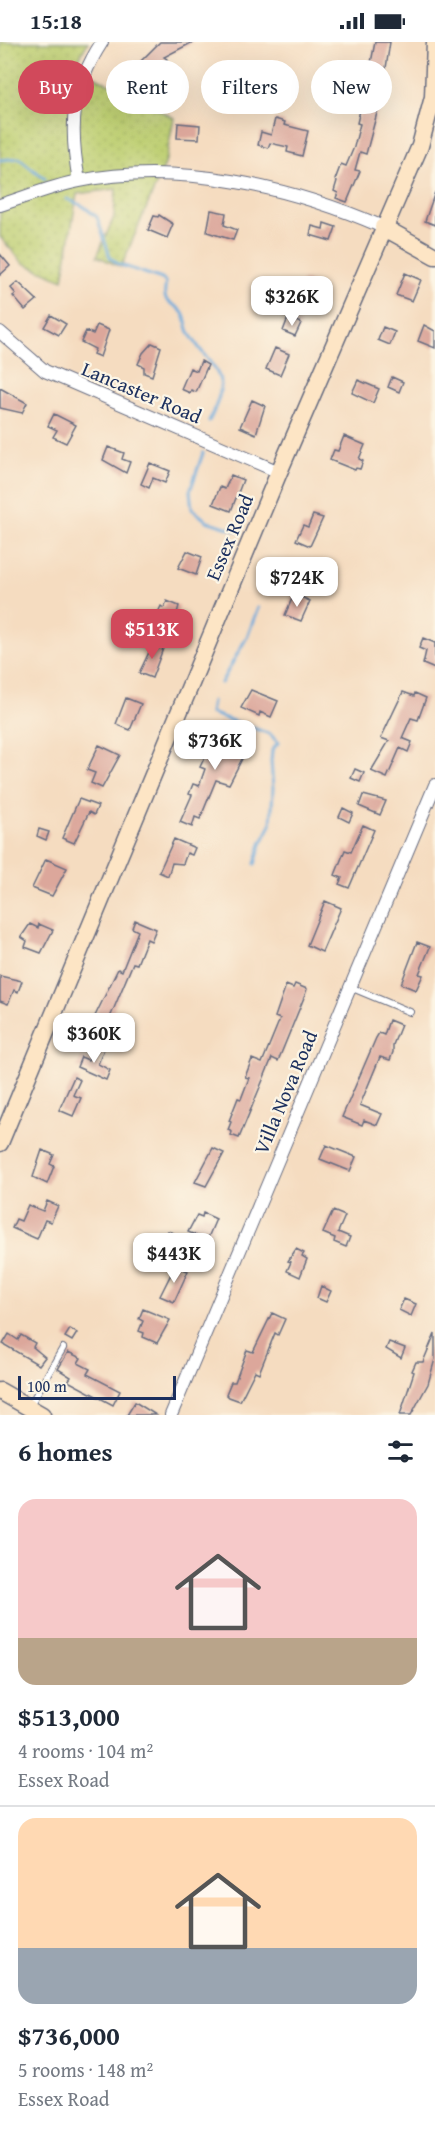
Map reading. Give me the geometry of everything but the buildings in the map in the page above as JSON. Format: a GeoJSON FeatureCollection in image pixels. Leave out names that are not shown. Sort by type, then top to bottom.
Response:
{"type":"FeatureCollection","features":[{"type":"Feature","properties":{"kind":"street"},"geometry":{"type":"LineString","coordinates":[[79,181],[73,146],[74,107],[86,69],[102,42]]}},
{"type":"Feature","properties":{"kind":"street","name":"Essex Road"},"geometry":{"type":"LineString","coordinates":[[0,1143],[279,472],[383,227],[420,146],[433,97],[435,42]]}},
{"type":"Feature","properties":{"kind":"street"},"geometry":{"type":"LineString","coordinates":[[0,205],[79,181],[149,175],[232,182],[309,199],[348,211],[383,227],[435,256]]}},
{"type":"Feature","properties":{"kind":"street","name":"Lancaster Road"},"geometry":{"type":"LineString","coordinates":[[0,333],[45,371],[279,472]]}},
{"type":"Feature","properties":{"kind":"street","name":"Villa Nova Road"},"geometry":{"type":"LineString","coordinates":[[171,1415],[435,785]]}},
{"type":"Feature","properties":{"kind":"street"},"geometry":{"type":"LineString","coordinates":[[0,1391],[35,1411]]}},
{"type":"Feature","properties":{"kind":"lane"},"geometry":{"type":"LineString","coordinates":[[350,987],[410,1012]]}},
{"type":"Feature","properties":{"kind":"lane"},"geometry":{"type":"LineString","coordinates":[[35,1411],[63,1348]]}},
{"type":"Feature","properties":{"kind":"green space"},"geometry":{"type":"Polygon","coordinates":[[[0,42],[88,42],[78,60],[18,60],[18,114],[94,114],[94,76],[106,82],[106,114],[166,114],[174,118],[165,164],[121,267],[97,256],[114,217],[116,189],[77,194],[63,280],[23,263],[0,237],[0,42]]]}},
{"type":"Feature","properties":{"kind":"waterway"},"geometry":{"type":"LineString","coordinates":[[0,160],[19,158],[45,179]]}},
{"type":"Feature","properties":{"kind":"waterway"},"geometry":{"type":"LineString","coordinates":[[67,199],[83,206],[97,217],[110,257],[118,264],[162,279],[166,283],[166,299],[182,312],[190,334],[218,374],[220,392],[209,421]]}},
{"type":"Feature","properties":{"kind":"waterway"},"geometry":{"type":"LineString","coordinates":[[203,453],[190,491],[192,509],[207,521],[238,531]]}},
{"type":"Feature","properties":{"kind":"waterway"},"geometry":{"type":"LineString","coordinates":[[221,683],[248,635],[258,608]]}},
{"type":"Feature","properties":{"kind":"waterway"},"geometry":{"type":"LineString","coordinates":[[212,701],[210,713],[270,734],[278,743],[272,750],[271,761],[273,789],[271,825],[261,844],[255,864]]}}]}
